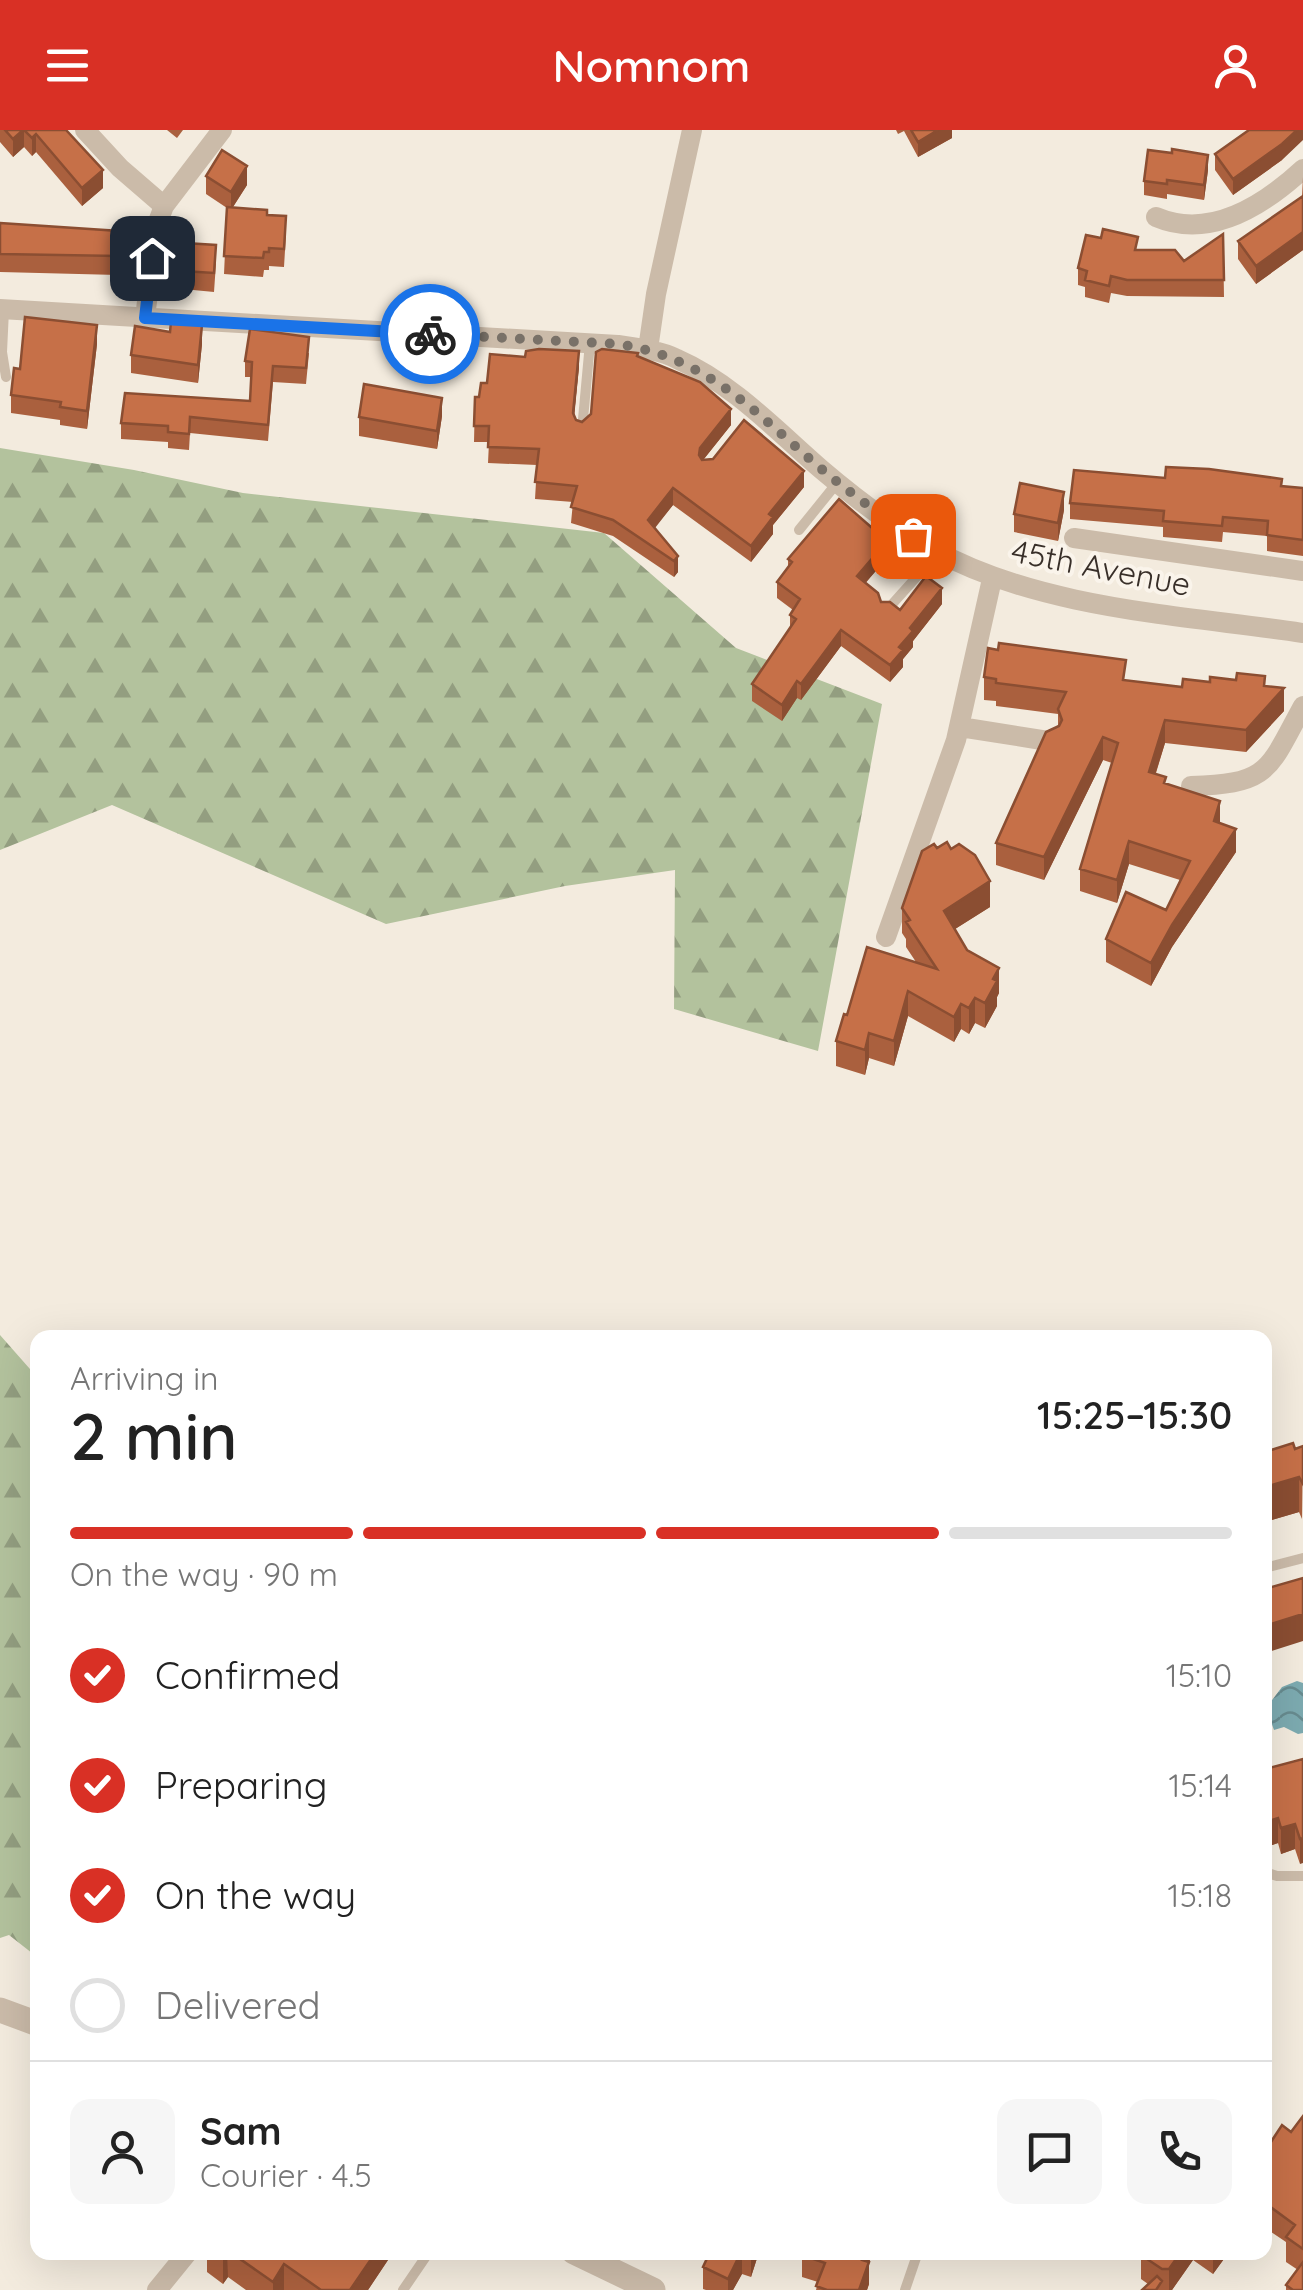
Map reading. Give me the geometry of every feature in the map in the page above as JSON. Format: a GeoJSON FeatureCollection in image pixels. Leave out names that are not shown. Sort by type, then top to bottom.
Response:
{"type":"FeatureCollection","features":[{"type":"Feature","properties":{"kind":"street"},"geometry":{"type":"LineString","coordinates":[[86,130],[120,168],[164,206]]}},
{"type":"Feature","properties":{"kind":"street"},"geometry":{"type":"LineString","coordinates":[[145,318],[156,228],[164,206],[222,130]]}},
{"type":"Feature","properties":{"kind":"street"},"geometry":{"type":"LineString","coordinates":[[648,349],[692,130]]}},
{"type":"Feature","properties":{"kind":"street"},"geometry":{"type":"LineString","coordinates":[[1156,217],[1176,225],[1222,220],[1253,208],[1303,169]]}},
{"type":"Feature","properties":{"kind":"street","name":"45th Avenue"},"geometry":{"type":"LineString","coordinates":[[2,309],[648,349],[677,358],[713,379],[748,418],[938,552],[992,578],[1064,598],[1303,633]]}},
{"type":"Feature","properties":{"kind":"street"},"geometry":{"type":"LineString","coordinates":[[1074,538],[1303,571]]}},
{"type":"Feature","properties":{"kind":"street"},"geometry":{"type":"LineString","coordinates":[[886,937],[960,728],[992,578]]}},
{"type":"Feature","properties":{"kind":"street"},"geometry":{"type":"LineString","coordinates":[[1191,786],[1241,782],[1259,776],[1269,767],[1303,706]]}},
{"type":"Feature","properties":{"kind":"street"},"geometry":{"type":"LineString","coordinates":[[960,728],[1048,741]]}},
{"type":"Feature","properties":{"kind":"street"},"geometry":{"type":"LineString","coordinates":[[0,2010],[30,2021]]}},
{"type":"Feature","properties":{"kind":"street"},"geometry":{"type":"LineString","coordinates":[[157,2290],[181,2260]]}},
{"type":"Feature","properties":{"kind":"street"},"geometry":{"type":"LineString","coordinates":[[590,2260],[652,2290]]}},
{"type":"Feature","properties":{"kind":"lane"},"geometry":{"type":"LineString","coordinates":[[2,309],[6,377]]}},
{"type":"Feature","properties":{"kind":"lane"},"geometry":{"type":"LineString","coordinates":[[582,430],[590,344]]}},
{"type":"Feature","properties":{"kind":"lane"},"geometry":{"type":"LineString","coordinates":[[799,530],[838,482]]}},
{"type":"Feature","properties":{"kind":"lane"},"geometry":{"type":"LineString","coordinates":[[886,611],[938,552]]}},
{"type":"Feature","properties":{"kind":"lane"},"geometry":{"type":"LineString","coordinates":[[1272,1566],[1303,1558]]}},
{"type":"Feature","properties":{"kind":"lane"},"geometry":{"type":"LineString","coordinates":[[1272,1873],[1303,1876]]}},
{"type":"Feature","properties":{"kind":"lane"},"geometry":{"type":"LineString","coordinates":[[403,2290],[424,2260]]}},
{"type":"Feature","properties":{"kind":"lane"},"geometry":{"type":"LineString","coordinates":[[905,2290],[915,2260]]}},
{"type":"Feature","properties":{"kind":"green space"},"geometry":{"type":"Polygon","coordinates":[[[0,448],[243,493],[604,533],[736,648],[882,704],[818,1051],[674,1009],[675,870],[565,886],[386,924],[112,805],[0,850],[0,448]]]}},
{"type":"Feature","properties":{"kind":"green space"},"geometry":{"type":"Polygon","coordinates":[[[0,1335],[30,1369],[30,1952],[9,1935],[0,1938],[0,1335]]]}},
{"type":"Feature","properties":{"kind":"water"},"geometry":{"type":"Polygon","coordinates":[[[1297,1681],[1303,1683],[1303,1733],[1284,1727],[1274,1730],[1272,1700],[1282,1687],[1297,1681]]]}},
{"type":"Feature","properties":{"kind":"building"},"geometry":{"type":"Polygon","coordinates":[[[5,130],[23,130],[13,139],[5,130]]]}},
{"type":"Feature","properties":{"kind":"building"},"geometry":{"type":"Polygon","coordinates":[[[24,130],[66,130],[103,170],[82,188],[36,134],[32,138],[24,130]]]}},
{"type":"Feature","properties":{"kind":"building"},"geometry":{"type":"Polygon","coordinates":[[[911,130],[938,130],[918,142],[911,130]]]}},
{"type":"Feature","properties":{"kind":"building"},"geometry":{"type":"Polygon","coordinates":[[[1249,130],[1297,130],[1233,179],[1215,154],[1249,130]]]}},
{"type":"Feature","properties":{"kind":"building"},"geometry":{"type":"Polygon","coordinates":[[[1172,149],[1208,155],[1204,185],[1144,181],[1148,150],[1172,153],[1172,149]]]}},
{"type":"Feature","properties":{"kind":"building"},"geometry":{"type":"Polygon","coordinates":[[[222,150],[247,166],[231,192],[206,176],[222,150]]]}},
{"type":"Feature","properties":{"kind":"building"},"geometry":{"type":"Polygon","coordinates":[[[1303,196],[1303,232],[1256,266],[1238,241],[1303,196]]]}},
{"type":"Feature","properties":{"kind":"building"},"geometry":{"type":"Polygon","coordinates":[[[227,207],[267,210],[267,215],[286,216],[284,249],[269,248],[263,258],[224,256],[227,207]]]}},
{"type":"Feature","properties":{"kind":"building"},"geometry":{"type":"Polygon","coordinates":[[[0,223],[119,231],[118,256],[0,254],[0,223]]]}},
{"type":"Feature","properties":{"kind":"building"},"geometry":{"type":"Polygon","coordinates":[[[1103,229],[1138,237],[1135,250],[1175,250],[1184,261],[1223,234],[1224,280],[1127,280],[1111,276],[1109,286],[1085,280],[1087,271],[1078,268],[1086,235],[1101,238],[1103,229]]]}},
{"type":"Feature","properties":{"kind":"building"},"geometry":{"type":"Polygon","coordinates":[[[185,243],[216,245],[214,273],[183,271],[185,243]]]}},
{"type":"Feature","properties":{"kind":"building"},"geometry":{"type":"Polygon","coordinates":[[[25,317],[97,325],[87,411],[60,407],[61,402],[11,395],[14,368],[20,369],[25,317]]]}},
{"type":"Feature","properties":{"kind":"building"},"geometry":{"type":"Polygon","coordinates":[[[171,322],[202,325],[198,365],[131,355],[135,326],[170,332],[171,322]]]}},
{"type":"Feature","properties":{"kind":"building"},"geometry":{"type":"Polygon","coordinates":[[[250,329],[309,337],[306,368],[273,366],[268,425],[190,417],[189,434],[168,432],[168,426],[121,423],[125,393],[250,401],[252,362],[245,361],[250,329]]]}},
{"type":"Feature","properties":{"kind":"building"},"geometry":{"type":"Polygon","coordinates":[[[602,349],[638,353],[637,356],[700,382],[731,409],[700,448],[702,460],[713,459],[744,420],[804,471],[769,514],[773,517],[751,546],[673,488],[648,520],[678,556],[674,561],[613,520],[571,507],[577,486],[535,482],[539,449],[488,447],[489,426],[474,426],[475,397],[479,397],[481,383],[487,383],[490,354],[525,357],[526,351],[579,351],[573,413],[576,420],[582,422],[591,414],[596,352],[602,349]]]}},
{"type":"Feature","properties":{"kind":"building"},"geometry":{"type":"Polygon","coordinates":[[[364,384],[442,398],[437,431],[359,417],[364,384]]]}},
{"type":"Feature","properties":{"kind":"building"},"geometry":{"type":"Polygon","coordinates":[[[1166,467],[1282,479],[1281,486],[1303,488],[1303,540],[1267,535],[1268,521],[1223,517],[1222,526],[1163,521],[1164,511],[1070,503],[1074,470],[1165,478],[1166,467]]]}},
{"type":"Feature","properties":{"kind":"building"},"geometry":{"type":"Polygon","coordinates":[[[1020,483],[1064,492],[1058,523],[1014,514],[1020,483]]]}},
{"type":"Feature","properties":{"kind":"building"},"geometry":{"type":"Polygon","coordinates":[[[839,499],[887,541],[857,576],[878,593],[881,602],[890,602],[900,610],[926,576],[942,588],[910,628],[913,631],[899,647],[903,650],[890,665],[841,630],[801,684],[797,681],[782,705],[752,684],[796,619],[790,615],[800,599],[777,582],[792,562],[788,559],[839,499]]]}},
{"type":"Feature","properties":{"kind":"building"},"geometry":{"type":"Polygon","coordinates":[[[999,643],[1126,660],[1123,680],[1182,687],[1183,679],[1236,680],[1237,673],[1265,676],[1264,686],[1284,688],[1246,730],[1165,720],[1149,772],[1166,777],[1164,783],[1220,801],[1214,821],[1236,829],[1151,963],[1106,939],[1126,892],[1166,910],[1190,861],[1129,841],[1117,880],[1080,869],[1118,743],[1103,737],[1044,857],[996,843],[1046,732],[1062,720],[1058,709],[1066,692],[996,683],[996,679],[984,677],[988,648],[998,650],[999,643]]]}},
{"type":"Feature","properties":{"kind":"building"},"geometry":{"type":"Polygon","coordinates":[[[947,842],[951,849],[959,844],[975,855],[990,881],[944,911],[967,950],[999,968],[985,1003],[975,998],[969,1008],[961,1004],[954,1017],[908,991],[894,1041],[869,1033],[865,1050],[836,1041],[867,947],[937,969],[906,922],[910,920],[902,908],[922,851],[947,842]]]}},
{"type":"Feature","properties":{"kind":"building"},"geometry":{"type":"Polygon","coordinates":[[[1293,1443],[1295,1449],[1303,1446],[1303,1484],[1299,1477],[1272,1485],[1272,1450],[1293,1443]]]}},
{"type":"Feature","properties":{"kind":"building"},"geometry":{"type":"Polygon","coordinates":[[[1303,1578],[1303,1614],[1272,1624],[1272,1587],[1303,1578]]]}},
{"type":"Feature","properties":{"kind":"building"},"geometry":{"type":"Polygon","coordinates":[[[1303,1759],[1303,1838],[1300,1839],[1295,1824],[1281,1828],[1278,1818],[1272,1820],[1272,1767],[1303,1759]]]}},
{"type":"Feature","properties":{"kind":"building"},"geometry":{"type":"Polygon","coordinates":[[[1303,2116],[1303,2249],[1286,2237],[1295,2225],[1272,2208],[1272,2140],[1282,2125],[1291,2132],[1303,2116]]]}},
{"type":"Feature","properties":{"kind":"building"},"geometry":{"type":"Polygon","coordinates":[[[241,2260],[371,2260],[350,2290],[321,2290],[284,2264],[273,2282],[241,2260]]]}},
{"type":"Feature","properties":{"kind":"building"},"geometry":{"type":"Polygon","coordinates":[[[706,2260],[737,2260],[728,2279],[703,2267],[706,2260]]]}},
{"type":"Feature","properties":{"kind":"building"},"geometry":{"type":"Polygon","coordinates":[[[816,2260],[869,2262],[859,2290],[816,2286],[825,2263],[816,2260]]]}},
{"type":"Feature","properties":{"kind":"building"},"geometry":{"type":"Polygon","coordinates":[[[1148,2260],[1175,2260],[1169,2269],[1148,2260]]]}},
{"type":"Feature","properties":{"kind":"building"},"geometry":{"type":"Polygon","coordinates":[[[1303,2262],[1303,2290],[1293,2290],[1286,2285],[1303,2262]]]}},
{"type":"Feature","properties":{"kind":"building"},"geometry":{"type":"Polygon","coordinates":[[[1157,2276],[1162,2281],[1156,2290],[1142,2290],[1157,2276]]]}},
{"type":"Feature","properties":{"kind":"way so far"},"geometry":{"type":"LineString","coordinates":[[430,334],[618,344],[677,358],[713,379],[827,474],[913,536]]}},
{"type":"Feature","properties":{"kind":"route"},"geometry":{"type":"LineString","coordinates":[[152,258],[145,318],[430,334]]}}]}
